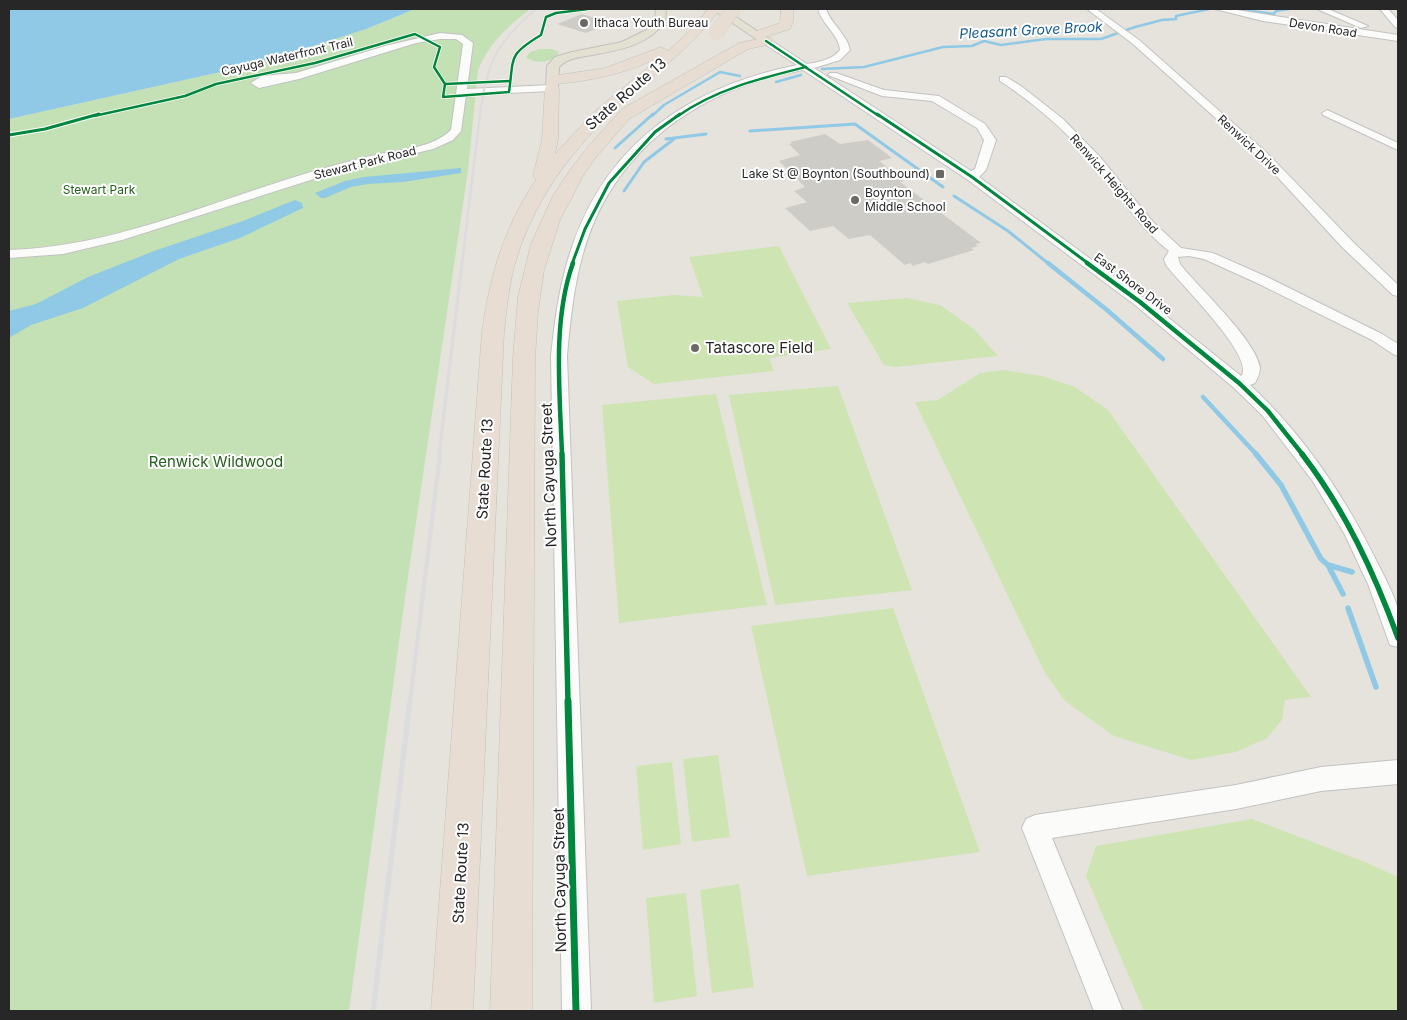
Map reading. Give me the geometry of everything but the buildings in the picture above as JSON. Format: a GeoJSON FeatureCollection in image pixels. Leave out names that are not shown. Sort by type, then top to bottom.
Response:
{"type":"FeatureCollection","features":[{"type":"Feature","properties":{"kind":"highway","name":"State Route 13"},"geometry":{"type":"LineString","coordinates":[[452,1011],[495,303],[499,280],[516,230],[541,181],[590,124],[699,28],[716,9]]}},
{"type":"Feature","properties":{"kind":"highway","name":"State Route 13"},"geometry":{"type":"LineString","coordinates":[[511,1011],[524,368],[529,296],[541,242],[558,202],[590,154],[623,116],[716,33],[734,9]]}},
{"type":"Feature","properties":{"kind":"highway"},"geometry":{"type":"LineString","coordinates":[[623,116],[744,46],[784,26],[787,22],[787,9]]}},
{"type":"Feature","properties":{"kind":"highway"},"geometry":{"type":"LineString","coordinates":[[541,181],[550,140],[553,84],[629,66],[657,53],[699,28]]}},
{"type":"Feature","properties":{"kind":"main road"},"geometry":{"type":"LineString","coordinates":[[553,84],[555,62],[564,58],[617,47],[642,37],[660,22],[661,9]]}},
{"type":"Feature","properties":{"kind":"main road","name":"East Shore Drive"},"geometry":{"type":"LineString","coordinates":[[716,9],[762,38]]}},
{"type":"Feature","properties":{"kind":"street","name":"North Cayuga Street"},"geometry":{"type":"LineString","coordinates":[[576,1011],[558,356],[570,271],[585,229],[609,182],[662,125],[695,104],[729,89],[776,74],[832,60],[844,52],[844,42],[824,19],[822,9]]}},
{"type":"Feature","properties":{"kind":"street","name":"Renwick Drive"},"geometry":{"type":"LineString","coordinates":[[1091,9],[1129,36],[1263,155],[1342,239],[1398,292]]}},
{"type":"Feature","properties":{"kind":"street","name":"Devon Road"},"geometry":{"type":"LineString","coordinates":[[1219,9],[1256,17],[1398,38]]}},
{"type":"Feature","properties":{"kind":"street"},"geometry":{"type":"LineString","coordinates":[[1321,9],[1398,38]]}},
{"type":"Feature","properties":{"kind":"street"},"geometry":{"type":"LineString","coordinates":[[1384,9],[1398,25]]}},
{"type":"Feature","properties":{"kind":"street","name":"Stewart Park Road"},"geometry":{"type":"LineString","coordinates":[[9,254],[47,252],[114,238],[202,213],[349,165],[439,144],[450,138],[456,131],[468,43],[464,38],[455,35],[423,38],[296,76]]}},
{"type":"Feature","properties":{"kind":"street","name":"East Shore Drive"},"geometry":{"type":"LineString","coordinates":[[762,38],[972,177],[1140,302],[1239,383],[1273,418],[1323,483],[1352,530],[1374,577],[1398,638]]}},
{"type":"Feature","properties":{"kind":"street"},"geometry":{"type":"LineString","coordinates":[[820,76],[837,76],[871,91],[882,93],[930,96],[946,103],[981,126],[990,140],[980,170],[972,177]]}},
{"type":"Feature","properties":{"kind":"street","name":"Renwick Heights Road"},"geometry":{"type":"LineString","coordinates":[[1003,78],[1029,95],[1053,116],[1104,169],[1158,235],[1178,252]]}},
{"type":"Feature","properties":{"kind":"street"},"geometry":{"type":"LineString","coordinates":[[463,89],[553,84]]}},
{"type":"Feature","properties":{"kind":"street"},"geometry":{"type":"LineString","coordinates":[[1326,113],[1398,147]]}},
{"type":"Feature","properties":{"kind":"street"},"geometry":{"type":"LineString","coordinates":[[1239,383],[1249,379],[1252,369],[1250,363],[1226,326],[1173,265],[1170,259],[1178,252],[1208,256],[1262,280],[1377,337],[1398,350]]}},
{"type":"Feature","properties":{"kind":"street"},"geometry":{"type":"LineString","coordinates":[[1108,1011],[1035,828],[1236,796],[1321,779],[1398,772]]}},
{"type":"Feature","properties":{"kind":"green space","name":"Renwick Wildwood"},"geometry":{"type":"Polygon","coordinates":[[[415,9],[530,9],[514,22],[493,44],[482,60],[478,70],[468,170],[406,590],[349,1011],[9,1011],[9,119],[225,71],[282,56],[366,29],[415,9]]]}},
{"type":"Feature","properties":{"kind":"green space"},"geometry":{"type":"Polygon","coordinates":[[[540,49],[552,49],[559,52],[553,59],[544,62],[530,60],[526,57],[530,52],[540,49]]]}},
{"type":"Feature","properties":{"kind":"green space"},"geometry":{"type":"Polygon","coordinates":[[[779,246],[831,349],[769,358],[774,371],[654,384],[628,367],[617,301],[674,295],[703,297],[689,257],[779,246]]]}},
{"type":"Feature","properties":{"kind":"green space"},"geometry":{"type":"Polygon","coordinates":[[[907,298],[940,305],[974,329],[998,356],[895,367],[884,365],[847,303],[907,298]]]}},
{"type":"Feature","properties":{"kind":"green space"},"geometry":{"type":"Polygon","coordinates":[[[1004,370],[1042,376],[1075,387],[1108,410],[1311,697],[1285,700],[1282,720],[1267,738],[1236,752],[1191,760],[1114,736],[1065,701],[1045,673],[915,402],[938,400],[980,373],[1004,370]]]}},
{"type":"Feature","properties":{"kind":"green space"},"geometry":{"type":"Polygon","coordinates":[[[838,386],[912,590],[775,605],[729,395],[838,386]]]}},
{"type":"Feature","properties":{"kind":"green space"},"geometry":{"type":"Polygon","coordinates":[[[716,394],[767,605],[619,623],[602,405],[716,394]]]}},
{"type":"Feature","properties":{"kind":"green space"},"geometry":{"type":"Polygon","coordinates":[[[893,608],[980,852],[807,876],[751,626],[893,608]]]}},
{"type":"Feature","properties":{"kind":"green space"},"geometry":{"type":"Polygon","coordinates":[[[718,755],[730,837],[692,842],[683,759],[718,755]]]}},
{"type":"Feature","properties":{"kind":"green space"},"geometry":{"type":"Polygon","coordinates":[[[672,762],[681,844],[643,850],[636,766],[672,762]]]}},
{"type":"Feature","properties":{"kind":"green space"},"geometry":{"type":"Polygon","coordinates":[[[1252,819],[1365,862],[1398,877],[1398,1011],[1144,1011],[1086,876],[1096,846],[1252,819]]]}},
{"type":"Feature","properties":{"kind":"green space"},"geometry":{"type":"Polygon","coordinates":[[[739,884],[754,987],[712,993],[700,890],[739,884]]]}},
{"type":"Feature","properties":{"kind":"green space"},"geometry":{"type":"Polygon","coordinates":[[[686,893],[697,996],[654,1003],[646,898],[686,893]]]}},
{"type":"Feature","properties":{"kind":"water"},"geometry":{"type":"Polygon","coordinates":[[[9,9],[415,9],[366,29],[282,56],[225,71],[9,119],[9,9]]]}},
{"type":"Feature","properties":{"kind":"water"},"geometry":{"type":"Polygon","coordinates":[[[461,168],[461,173],[403,182],[351,187],[325,198],[321,198],[315,193],[345,181],[364,177],[461,168]]]}},
{"type":"Feature","properties":{"kind":"water"},"geometry":{"type":"Polygon","coordinates":[[[295,200],[302,203],[303,208],[240,238],[179,259],[83,308],[31,325],[9,338],[9,311],[36,304],[88,277],[154,251],[243,221],[295,200]]]}},
{"type":"Feature","properties":{"kind":"waterway","name":"Pleasant Grove Brook"},"geometry":{"type":"LineString","coordinates":[[822,69],[864,67],[943,47],[972,46],[984,41],[1001,45],[1046,39],[1101,39],[1135,27],[1162,20],[1176,19],[1176,16],[1209,9]]}},
{"type":"Feature","properties":{"kind":"waterway","name":"Pleasant Grove Brook"},"geometry":{"type":"LineString","coordinates":[[1238,9],[1274,14],[1276,11],[1289,9]]}},
{"type":"Feature","properties":{"kind":"waterway"},"geometry":{"type":"LineString","coordinates":[[652,116],[664,105],[720,72],[740,76]]}},
{"type":"Feature","properties":{"kind":"waterway","name":"Pleasant Grove Brook"},"geometry":{"type":"LineString","coordinates":[[776,82],[801,75]]}},
{"type":"Feature","properties":{"kind":"waterway"},"geometry":{"type":"LineString","coordinates":[[615,148],[653,114]]}},
{"type":"Feature","properties":{"kind":"waterway"},"geometry":{"type":"LineString","coordinates":[[750,131],[855,124],[943,187]]}},
{"type":"Feature","properties":{"kind":"waterway"},"geometry":{"type":"LineString","coordinates":[[666,139],[706,134]]}},
{"type":"Feature","properties":{"kind":"waterway"},"geometry":{"type":"LineString","coordinates":[[624,191],[644,162],[674,139]]}},
{"type":"Feature","properties":{"kind":"waterway"},"geometry":{"type":"LineString","coordinates":[[954,196],[1008,231],[1049,264]]}},
{"type":"Feature","properties":{"kind":"waterway"},"geometry":{"type":"LineString","coordinates":[[1048,263],[1107,310],[1163,359]]}},
{"type":"Feature","properties":{"kind":"waterway"},"geometry":{"type":"LineString","coordinates":[[1203,397],[1257,455]]}},
{"type":"Feature","properties":{"kind":"waterway"},"geometry":{"type":"LineString","coordinates":[[1256,454],[1281,485],[1321,559],[1328,565]]}},
{"type":"Feature","properties":{"kind":"waterway"},"geometry":{"type":"LineString","coordinates":[[1328,565],[1352,572]]}},
{"type":"Feature","properties":{"kind":"waterway"},"geometry":{"type":"LineString","coordinates":[[1328,565],[1343,594]]}},
{"type":"Feature","properties":{"kind":"waterway"},"geometry":{"type":"LineString","coordinates":[[1348,608],[1376,687]]}},
{"type":"Feature","properties":{"kind":"railway"},"geometry":{"type":"LineString","coordinates":[[480,116],[482,98],[495,55],[511,33],[536,9]]}},
{"type":"Feature","properties":{"kind":"railway"},"geometry":{"type":"LineString","coordinates":[[462,264],[480,114]]}},
{"type":"Feature","properties":{"kind":"railway"},"geometry":{"type":"LineString","coordinates":[[439,455],[462,263]]}},
{"type":"Feature","properties":{"kind":"railway"},"geometry":{"type":"LineString","coordinates":[[410,702],[440,454]]}},
{"type":"Feature","properties":{"kind":"railway"},"geometry":{"type":"LineString","coordinates":[[373,1011],[410,701]]}},
{"type":"Feature","properties":{"kind":"cycle path","name":"Cayuga Waterfront Trail"},"geometry":{"type":"LineString","coordinates":[[9,135],[45,129],[119,109],[185,96],[216,84],[315,63],[415,34],[440,47],[434,67],[445,84],[443,97],[509,92],[514,55],[521,47],[541,35],[546,17],[556,13],[588,9]]}},
{"type":"Feature","properties":{"kind":"cycle path"},"geometry":{"type":"LineString","coordinates":[[766,41],[972,177],[1140,302],[1239,383],[1268,411],[1318,475],[1352,530],[1378,584],[1398,638]]}},
{"type":"Feature","properties":{"kind":"cycle path"},"geometry":{"type":"LineString","coordinates":[[576,1011],[559,356],[563,310],[570,271],[585,229],[609,183],[655,132],[690,107],[729,89],[757,79],[806,67]]}},
{"type":"Feature","properties":{"kind":"cycle path"},"geometry":{"type":"LineString","coordinates":[[445,84],[510,81]]}},
{"type":"Feature","properties":{"kind":"place","name":"Ithaca Youth Bureau"},"geometry":{"type":"Point","coordinates":[584,23]}},
{"type":"Feature","properties":{"kind":"place","name":"Lake St @ Boynton (Southbound)"},"geometry":{"type":"Point","coordinates":[940,174]}},
{"type":"Feature","properties":{"kind":"place","name":"Boynton Middle School"},"geometry":{"type":"Point","coordinates":[855,200]}},
{"type":"Feature","properties":{"kind":"place","name":"Tatascore Field"},"geometry":{"type":"Point","coordinates":[695,348]}},
{"type":"Feature","properties":{"kind":"park label","name":"Stewart Park"},"geometry":{"type":"Point","coordinates":[99,190]}}]}
